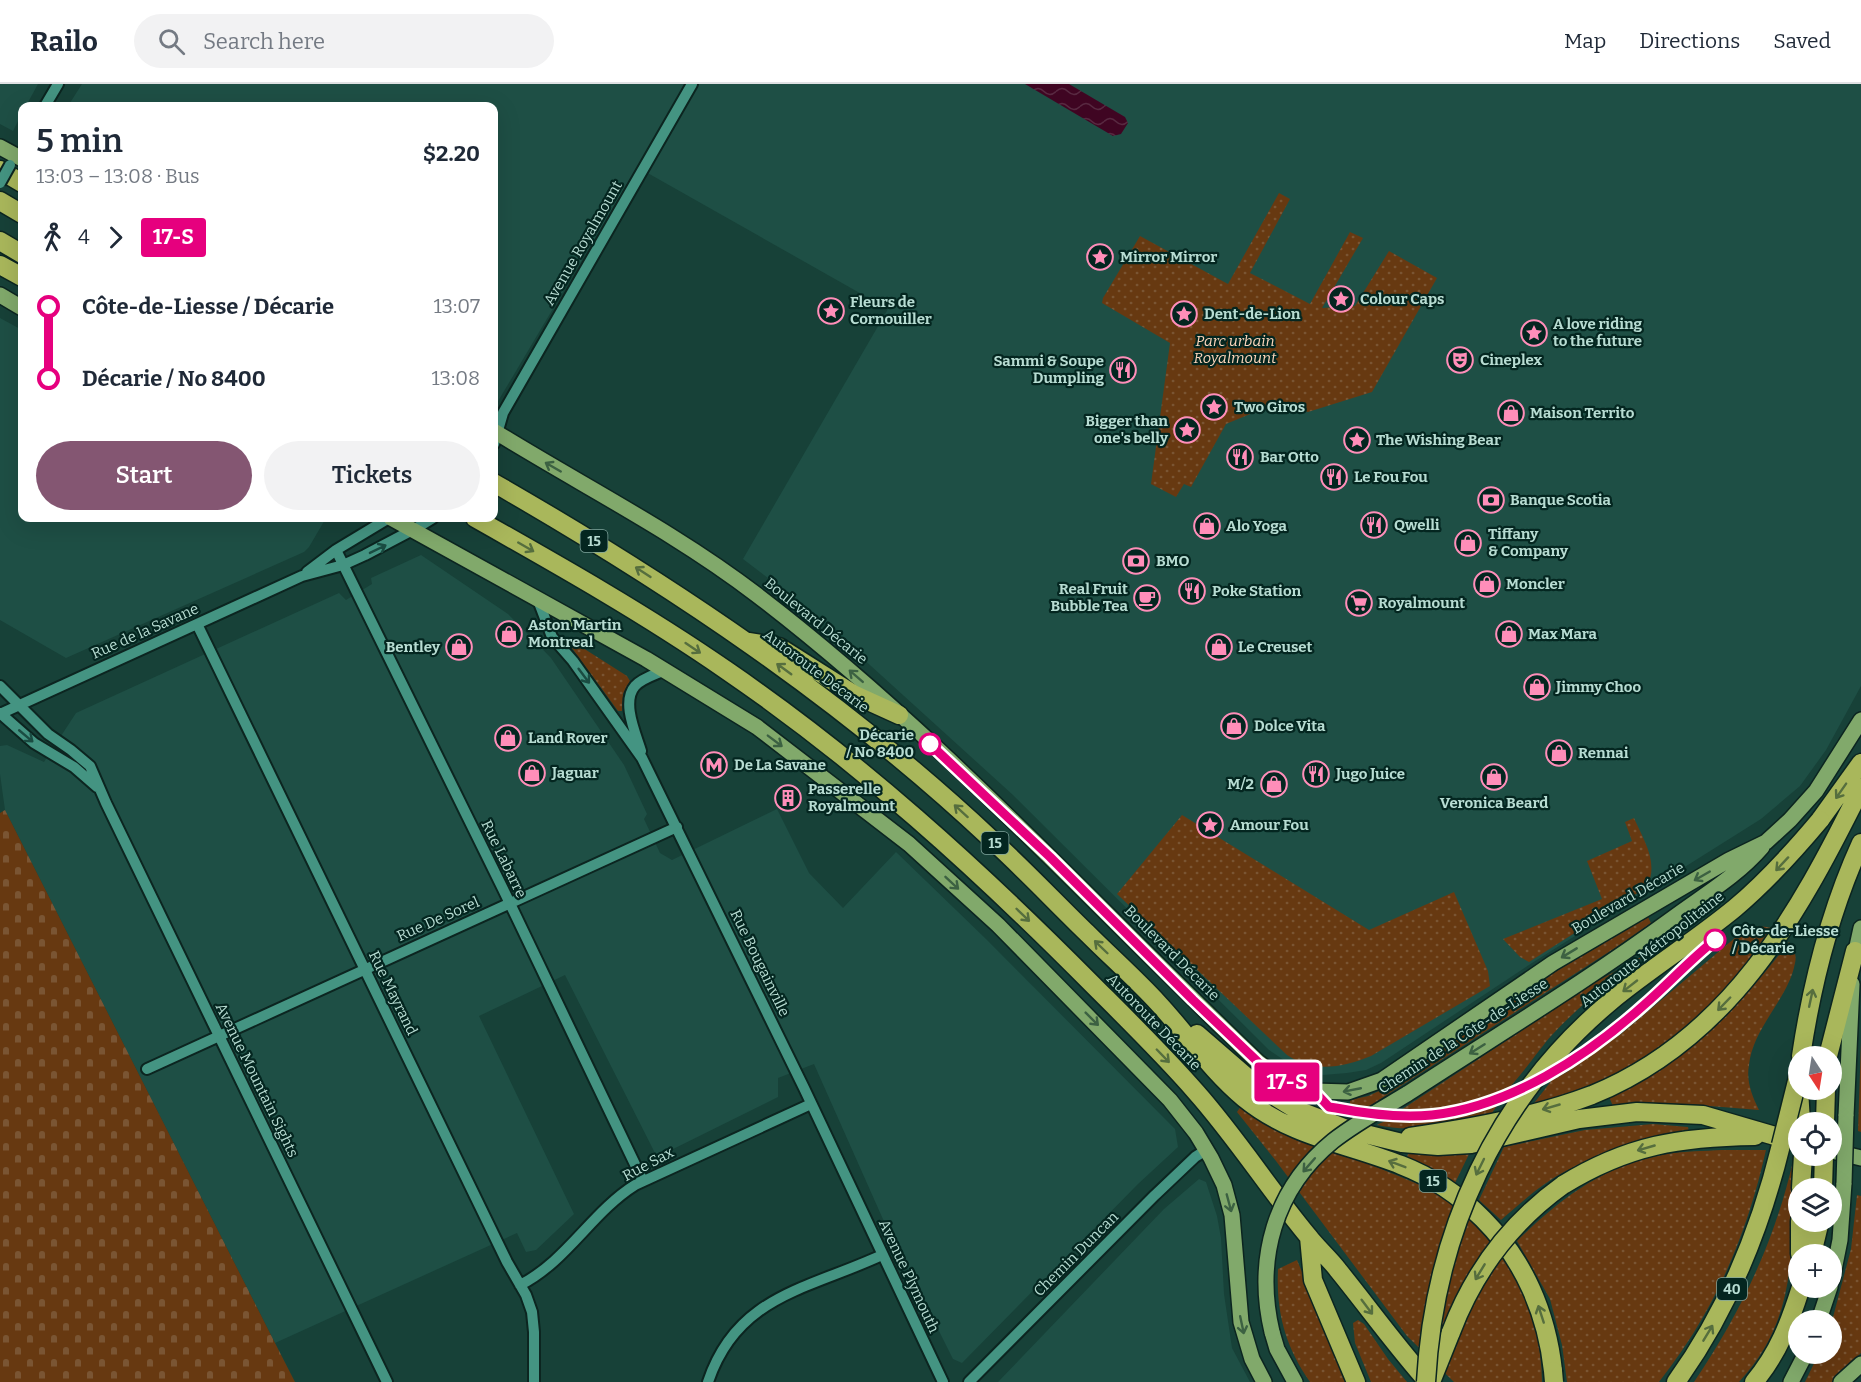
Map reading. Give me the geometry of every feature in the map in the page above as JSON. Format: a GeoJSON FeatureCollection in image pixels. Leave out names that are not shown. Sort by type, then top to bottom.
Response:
{"type":"FeatureCollection","features":[{"type":"Feature","properties":{"kind":"highway"},"geometry":{"type":"LineString","coordinates":[[0,201],[18,212]]}},
{"type":"Feature","properties":{"kind":"highway"},"geometry":{"type":"LineString","coordinates":[[0,241],[18,252]]}},
{"type":"Feature","properties":{"kind":"highway"},"geometry":{"type":"LineString","coordinates":[[0,265],[18,276]]}},
{"type":"Feature","properties":{"kind":"highway","name":"Autoroute Décarie"},"geometry":{"type":"LineString","coordinates":[[498,485],[614,554],[746,641],[859,726],[993,840],[1158,1002],[1225,1080],[1269,1116],[1314,1137],[1411,1169],[1452,1192],[1480,1216],[1500,1238],[1527,1280],[1545,1324],[1553,1377]]}},
{"type":"Feature","properties":{"kind":"highway","name":"Autoroute Décarie"},"geometry":{"type":"LineString","coordinates":[[482,522],[619,600],[708,658],[804,726],[892,797],[1009,902],[1176,1070],[1223,1123],[1309,1237],[1336,1267],[1384,1331],[1428,1382]]}},
{"type":"Feature","properties":{"kind":"highway"},"geometry":{"type":"LineString","coordinates":[[746,641],[779,647],[855,695],[899,715]]}},
{"type":"Feature","properties":{"kind":"highway","name":"Autoroute Métropolitaine"},"geometry":{"type":"LineString","coordinates":[[1428,1382],[1434,1302],[1453,1232],[1481,1164],[1521,1099],[1553,1057],[1597,1014],[1637,981],[1734,909],[1769,877],[1820,820],[1861,763]]}},
{"type":"Feature","properties":{"kind":"highway"},"geometry":{"type":"LineString","coordinates":[[1384,1138],[1438,1133],[1502,1120],[1574,1101],[1613,1085],[1653,1063],[1690,1037],[1725,1004],[1762,960],[1806,894],[1861,788]]}},
{"type":"Feature","properties":{"kind":"highway"},"geometry":{"type":"LineString","coordinates":[[1803,1046],[1808,1014],[1822,954],[1843,886],[1861,843]]}},
{"type":"Feature","properties":{"kind":"highway"},"geometry":{"type":"LineString","coordinates":[[1831,1046],[1855,951]]}},
{"type":"Feature","properties":{"kind":"highway"},"geometry":{"type":"LineString","coordinates":[[1158,1002],[1282,1102],[1334,1125],[1384,1138],[1426,1146],[1461,1145],[1509,1137],[1579,1119],[1637,1112],[1703,1115],[1775,1136]]}},
{"type":"Feature","properties":{"kind":"highway","name":"40"},"geometry":{"type":"LineString","coordinates":[[1676,1382],[1711,1329],[1744,1262],[1771,1189],[1792,1100]]}},
{"type":"Feature","properties":{"kind":"highway"},"geometry":{"type":"LineString","coordinates":[[1428,1382],[1462,1304],[1489,1257],[1519,1221],[1563,1185],[1605,1162],[1654,1145],[1703,1137],[1775,1136]]}},
{"type":"Feature","properties":{"kind":"highway"},"geometry":{"type":"LineString","coordinates":[[1309,1237],[1313,1280],[1356,1382]]}},
{"type":"Feature","properties":{"kind":"highway"},"geometry":{"type":"LineString","coordinates":[[1754,1382],[1777,1349],[1797,1298]]}},
{"type":"Feature","properties":{"kind":"main road"},"geometry":{"type":"LineString","coordinates":[[0,147],[14,159]]}},
{"type":"Feature","properties":{"kind":"main road"},"geometry":{"type":"LineString","coordinates":[[0,295],[18,306]]}},
{"type":"Feature","properties":{"kind":"main road","name":"Boulevard Décarie"},"geometry":{"type":"LineString","coordinates":[[498,432],[729,574],[807,634],[899,715],[1050,857],[1258,1062],[1283,1081],[1314,1091],[1348,1092],[1382,1080],[1553,963],[1729,860],[1766,842],[1816,791],[1861,720]]}},
{"type":"Feature","properties":{"kind":"main road"},"geometry":{"type":"LineString","coordinates":[[398,522],[665,670],[757,727],[909,844],[1006,934],[1155,1084],[1184,1117],[1206,1149],[1220,1177],[1231,1209],[1241,1322],[1252,1359],[1264,1382]]}},
{"type":"Feature","properties":{"kind":"main road","name":"Chemin de la Côte-de-Liesse"},"geometry":{"type":"LineString","coordinates":[[1294,1382],[1272,1332],[1266,1301],[1266,1267],[1276,1218],[1292,1188],[1312,1161],[1333,1141],[1645,939],[1747,864],[1766,842]]}},
{"type":"Feature","properties":{"kind":"main road"},"geometry":{"type":"LineString","coordinates":[[1839,1244],[1844,1183],[1848,1046],[1855,951],[1861,928]]}},
{"type":"Feature","properties":{"kind":"main road"},"geometry":{"type":"LineString","coordinates":[[1775,1136],[1788,1139]]}},
{"type":"Feature","properties":{"kind":"main road"},"geometry":{"type":"LineString","coordinates":[[1842,1153],[1861,1158]]}},
{"type":"Feature","properties":{"kind":"main road"},"geometry":{"type":"LineString","coordinates":[[1791,1382],[1800,1364]]}},
{"type":"Feature","properties":{"kind":"main road"},"geometry":{"type":"LineString","coordinates":[[1841,1382],[1861,1364]]}},
{"type":"Feature","properties":{"kind":"street"},"geometry":{"type":"LineString","coordinates":[[47,102],[58,84]]}},
{"type":"Feature","properties":{"kind":"street","name":"Avenue Royalmount"},"geometry":{"type":"LineString","coordinates":[[498,425],[692,84]]}},
{"type":"Feature","properties":{"kind":"street"},"geometry":{"type":"LineString","coordinates":[[0,183],[14,159]]}},
{"type":"Feature","properties":{"kind":"street","name":"Rue de la Savane"},"geometry":{"type":"LineString","coordinates":[[302,576],[336,550],[383,522]]}},
{"type":"Feature","properties":{"kind":"street","name":"Rue de la Savane"},"geometry":{"type":"LineString","coordinates":[[0,713],[302,576],[343,565],[380,548],[426,522]]}},
{"type":"Feature","properties":{"kind":"street","name":"Rue Labarre"},"geometry":{"type":"LineString","coordinates":[[336,550],[510,903],[643,1181]]}},
{"type":"Feature","properties":{"kind":"street","name":"Rue Bougainville"},"geometry":{"type":"LineString","coordinates":[[538,600],[552,636],[642,758],[848,1183]]}},
{"type":"Feature","properties":{"kind":"street","name":"Rue Mayrand"},"geometry":{"type":"LineString","coordinates":[[197,624],[528,1300],[533,1318],[534,1382]]}},
{"type":"Feature","properties":{"kind":"street","name":"Rue Bougainville"},"geometry":{"type":"LineString","coordinates":[[642,758],[630,710],[632,692],[638,684],[665,670]]}},
{"type":"Feature","properties":{"kind":"street","name":"Avenue Mountain Sights"},"geometry":{"type":"LineString","coordinates":[[0,686],[48,735],[90,766],[387,1382]]}},
{"type":"Feature","properties":{"kind":"street","name":"Avenue Mountain Sights"},"geometry":{"type":"LineString","coordinates":[[0,713],[34,743],[81,772],[101,792]]}},
{"type":"Feature","properties":{"kind":"street","name":"Rue De Sorel"},"geometry":{"type":"LineString","coordinates":[[147,1069],[677,827]]}},
{"type":"Feature","properties":{"kind":"street","name":"Rue Sax"},"geometry":{"type":"LineString","coordinates":[[520,1285],[539,1274],[630,1188],[811,1104]]}},
{"type":"Feature","properties":{"kind":"street","name":"Chemin Duncan"},"geometry":{"type":"LineString","coordinates":[[969,1382],[1155,1196],[1206,1149]]}},
{"type":"Feature","properties":{"kind":"street","name":"Avenue Plymouth"},"geometry":{"type":"LineString","coordinates":[[848,1183],[943,1382]]}},
{"type":"Feature","properties":{"kind":"street"},"geometry":{"type":"LineString","coordinates":[[708,1382],[727,1343],[741,1325],[754,1314],[782,1296],[882,1255]]}},
{"type":"Feature","properties":{"kind":"shaded area"},"geometry":{"type":"Polygon","coordinates":[[[0,84],[38,84],[28,102],[18,102],[18,121],[13,131],[0,124],[0,84]]]}},
{"type":"Feature","properties":{"kind":"shaded area"},"geometry":{"type":"Polygon","coordinates":[[[82,84],[1861,84],[1861,686],[1826,750],[1800,786],[1761,819],[1532,963],[1381,1063],[1366,1070],[1347,1073],[1323,1075],[1299,1070],[1269,1050],[1013,795],[805,606],[743,559],[888,309],[637,167],[498,401],[498,102],[71,102],[82,84]]]}},
{"type":"Feature","properties":{"kind":"shaded area"},"geometry":{"type":"Polygon","coordinates":[[[0,318],[18,328],[18,522],[324,522],[304,552],[66,658],[0,620],[0,318]]]}},
{"type":"Feature","properties":{"kind":"shaded area"},"geometry":{"type":"Polygon","coordinates":[[[421,555],[508,614],[551,658],[624,765],[647,814],[644,819],[660,853],[672,860],[777,809],[809,873],[843,908],[896,852],[1175,1129],[1178,1147],[1138,1184],[962,1363],[953,1359],[882,1217],[814,1064],[778,1078],[778,1097],[657,1157],[565,975],[479,1016],[574,1214],[536,1250],[526,1252],[517,1233],[275,1343],[5,810],[0,774],[0,746],[7,745],[44,762],[76,713],[339,593],[346,600],[372,584],[371,578],[421,555]]]}},
{"type":"Feature","properties":{"kind":"shaded area"},"geometry":{"type":"Polygon","coordinates":[[[1199,1179],[1206,1182],[1217,1216],[1221,1238],[1224,1294],[1232,1348],[1250,1382],[998,1382],[1164,1209],[1199,1179]]]}},
{"type":"Feature","properties":{"kind":"green space","name":"Parc urbain Royalmount"},"geometry":{"type":"Polygon","coordinates":[[[1279,193],[1290,199],[1250,273],[1310,304],[1350,232],[1363,238],[1322,308],[1355,306],[1389,251],[1437,278],[1372,392],[1308,412],[1279,402],[1226,424],[1191,487],[1184,484],[1176,497],[1151,484],[1170,343],[1102,303],[1103,298],[1140,236],[1228,284],[1279,193]]]}},
{"type":"Feature","properties":{"kind":"green space"},"geometry":{"type":"Polygon","coordinates":[[[572,641],[627,676],[630,681],[623,694],[622,711],[618,711],[569,644],[572,641]]]}},
{"type":"Feature","properties":{"kind":"green space"},"geometry":{"type":"Polygon","coordinates":[[[5,810],[295,1382],[0,1382],[0,813],[5,810]]]}},
{"type":"Feature","properties":{"kind":"green space"},"geometry":{"type":"Polygon","coordinates":[[[1182,815],[1369,930],[1454,892],[1488,971],[1490,986],[1371,1056],[1328,1067],[1297,1061],[1287,1055],[1117,894],[1182,815]]]}},
{"type":"Feature","properties":{"kind":"green space"},"geometry":{"type":"Polygon","coordinates":[[[1634,818],[1651,860],[1647,887],[1529,962],[1520,957],[1503,939],[1602,899],[1587,861],[1632,841],[1625,822],[1634,818]]]}},
{"type":"Feature","properties":{"kind":"green space"},"geometry":{"type":"Polygon","coordinates":[[[1648,917],[1651,923],[1615,948],[1365,1109],[1350,1106],[1350,1100],[1368,1096],[1390,1086],[1550,975],[1648,917]]]}},
{"type":"Feature","properties":{"kind":"green space"},"geometry":{"type":"Polygon","coordinates":[[[1760,926],[1772,928],[1738,978],[1682,1032],[1662,1047],[1613,1076],[1531,1107],[1552,1080],[1621,1034],[1736,937],[1749,928],[1760,926]]]}},
{"type":"Feature","properties":{"kind":"green space"},"geometry":{"type":"Polygon","coordinates":[[[1789,942],[1796,957],[1791,976],[1757,1038],[1749,1065],[1750,1088],[1759,1110],[1685,1104],[1613,1106],[1609,1097],[1664,1067],[1710,1032],[1750,990],[1789,942]]]}},
{"type":"Feature","properties":{"kind":"green space"},"geometry":{"type":"Polygon","coordinates":[[[1648,953],[1573,1013],[1507,1089],[1469,1104],[1401,1110],[1594,983],[1648,953]]]}},
{"type":"Feature","properties":{"kind":"green space"},"geometry":{"type":"Polygon","coordinates":[[[1861,1042],[1861,1132],[1858,1131],[1861,1042]]]}},
{"type":"Feature","properties":{"kind":"green space"},"geometry":{"type":"Polygon","coordinates":[[[1500,1101],[1492,1113],[1449,1124],[1421,1128],[1377,1125],[1396,1120],[1449,1116],[1500,1101]]]}},
{"type":"Feature","properties":{"kind":"green space"},"geometry":{"type":"Polygon","coordinates":[[[1241,1106],[1296,1140],[1389,1172],[1455,1204],[1487,1236],[1501,1254],[1523,1293],[1537,1335],[1542,1382],[1454,1382],[1407,1336],[1237,1112],[1241,1106]]]}},
{"type":"Feature","properties":{"kind":"green space"},"geometry":{"type":"Polygon","coordinates":[[[1653,1124],[1688,1127],[1689,1132],[1625,1148],[1594,1158],[1564,1172],[1531,1194],[1501,1220],[1479,1200],[1504,1147],[1585,1130],[1653,1124]]]}},
{"type":"Feature","properties":{"kind":"green space"},"geometry":{"type":"Polygon","coordinates":[[[1766,1150],[1755,1193],[1733,1257],[1714,1297],[1688,1342],[1659,1382],[1567,1382],[1562,1345],[1550,1299],[1517,1241],[1568,1197],[1585,1185],[1623,1166],[1667,1154],[1766,1150]]]}},
{"type":"Feature","properties":{"kind":"green space"},"geometry":{"type":"Polygon","coordinates":[[[1409,1151],[1470,1152],[1455,1183],[1407,1157],[1409,1151]]]}},
{"type":"Feature","properties":{"kind":"green space"},"geometry":{"type":"Polygon","coordinates":[[[1792,1166],[1794,1166],[1794,1178],[1788,1178],[1792,1166]]]}},
{"type":"Feature","properties":{"kind":"green space"},"geometry":{"type":"Polygon","coordinates":[[[1788,1180],[1788,1232],[1792,1232],[1791,1244],[1788,1244],[1788,1278],[1773,1332],[1759,1357],[1739,1382],[1694,1382],[1726,1330],[1754,1276],[1788,1180]]]}},
{"type":"Feature","properties":{"kind":"green space"},"geometry":{"type":"Polygon","coordinates":[[[1857,1195],[1861,1196],[1861,1353],[1832,1382],[1805,1382],[1814,1364],[1842,1364],[1842,1310],[1835,1310],[1838,1298],[1842,1298],[1842,1283],[1851,1249],[1857,1195]]]}},
{"type":"Feature","properties":{"kind":"green space"},"geometry":{"type":"Polygon","coordinates":[[[1297,1260],[1348,1382],[1310,1382],[1288,1342],[1279,1300],[1278,1269],[1297,1260]]]}},
{"type":"Feature","properties":{"kind":"green space"},"geometry":{"type":"Polygon","coordinates":[[[1358,1320],[1364,1324],[1407,1382],[1371,1382],[1355,1343],[1353,1323],[1358,1320]]]}},
{"type":"Feature","properties":{"kind":"water"},"geometry":{"type":"Polygon","coordinates":[[[1025,84],[1069,84],[1125,117],[1128,123],[1121,134],[1113,136],[1025,84]]]}},
{"type":"Feature","properties":{"kind":"bus line","name":"17-S"},"geometry":{"type":"LineString","coordinates":[[930,744],[1050,857],[1258,1062],[1283,1081],[1314,1091],[1329,1107],[1383,1115],[1433,1115],[1469,1107],[1511,1093],[1584,1053],[1606,1037],[1645,1005],[1715,940]]}},
{"type":"Feature","properties":{"kind":"place","name":"Mirror Mirror"},"geometry":{"type":"Point","coordinates":[1100,257]}},
{"type":"Feature","properties":{"kind":"place","name":"Colour Caps"},"geometry":{"type":"Point","coordinates":[1341,299]}},
{"type":"Feature","properties":{"kind":"place","name":"Fleurs de Cornouiller"},"geometry":{"type":"Point","coordinates":[831,311]}},
{"type":"Feature","properties":{"kind":"place","name":"Dent-de-Lion"},"geometry":{"type":"Point","coordinates":[1184,314]}},
{"type":"Feature","properties":{"kind":"place","name":"A love riding to the future"},"geometry":{"type":"Point","coordinates":[1534,333]}},
{"type":"Feature","properties":{"kind":"place","name":"Cineplex"},"geometry":{"type":"Point","coordinates":[1460,360]}},
{"type":"Feature","properties":{"kind":"place","name":"Sammi & Soupe Dumpling"},"geometry":{"type":"Point","coordinates":[1123,370]}},
{"type":"Feature","properties":{"kind":"place","name":"Two Giros"},"geometry":{"type":"Point","coordinates":[1214,407]}},
{"type":"Feature","properties":{"kind":"place","name":"Maison Territo"},"geometry":{"type":"Point","coordinates":[1511,413]}},
{"type":"Feature","properties":{"kind":"place","name":"Bigger than one's belly"},"geometry":{"type":"Point","coordinates":[1187,430]}},
{"type":"Feature","properties":{"kind":"place","name":"The Wishing Bear"},"geometry":{"type":"Point","coordinates":[1357,440]}},
{"type":"Feature","properties":{"kind":"place","name":"Bar Otto"},"geometry":{"type":"Point","coordinates":[1240,457]}},
{"type":"Feature","properties":{"kind":"place","name":"Le Fou Fou"},"geometry":{"type":"Point","coordinates":[1334,477]}},
{"type":"Feature","properties":{"kind":"place","name":"Banque Scotia"},"geometry":{"type":"Point","coordinates":[1491,500]}},
{"type":"Feature","properties":{"kind":"place","name":"Qwelli"},"geometry":{"type":"Point","coordinates":[1374,525]}},
{"type":"Feature","properties":{"kind":"place","name":"Alo Yoga"},"geometry":{"type":"Point","coordinates":[1207,526]}},
{"type":"Feature","properties":{"kind":"place","name":"Tiffany & Company"},"geometry":{"type":"Point","coordinates":[1468,543]}},
{"type":"Feature","properties":{"kind":"place","name":"BMO"},"geometry":{"type":"Point","coordinates":[1136,561]}},
{"type":"Feature","properties":{"kind":"place","name":"Moncler"},"geometry":{"type":"Point","coordinates":[1487,584]}},
{"type":"Feature","properties":{"kind":"place","name":"Poke Station"},"geometry":{"type":"Point","coordinates":[1192,591]}},
{"type":"Feature","properties":{"kind":"place","name":"Real Fruit Bubble Tea"},"geometry":{"type":"Point","coordinates":[1147,598]}},
{"type":"Feature","properties":{"kind":"place","name":"Royalmount"},"geometry":{"type":"Point","coordinates":[1359,603]}},
{"type":"Feature","properties":{"kind":"place","name":"Aston Martin Montreal"},"geometry":{"type":"Point","coordinates":[509,634]}},
{"type":"Feature","properties":{"kind":"place","name":"Max Mara"},"geometry":{"type":"Point","coordinates":[1509,634]}},
{"type":"Feature","properties":{"kind":"place","name":"Bentley"},"geometry":{"type":"Point","coordinates":[459,647]}},
{"type":"Feature","properties":{"kind":"place","name":"Le Creuset"},"geometry":{"type":"Point","coordinates":[1219,647]}},
{"type":"Feature","properties":{"kind":"place","name":"Jimmy Choo"},"geometry":{"type":"Point","coordinates":[1537,687]}},
{"type":"Feature","properties":{"kind":"place","name":"Dolce Vita"},"geometry":{"type":"Point","coordinates":[1234,726]}},
{"type":"Feature","properties":{"kind":"place","name":"Land Rover"},"geometry":{"type":"Point","coordinates":[508,738]}},
{"type":"Feature","properties":{"kind":"place","name":"Décarie / No 8400"},"geometry":{"type":"Point","coordinates":[930,744]}},
{"type":"Feature","properties":{"kind":"place","name":"Rennai"},"geometry":{"type":"Point","coordinates":[1559,753]}},
{"type":"Feature","properties":{"kind":"place","name":"De La Savane"},"geometry":{"type":"Point","coordinates":[714,765]}},
{"type":"Feature","properties":{"kind":"place","name":"Jaguar"},"geometry":{"type":"Point","coordinates":[532,773]}},
{"type":"Feature","properties":{"kind":"place","name":"Jugo Juice"},"geometry":{"type":"Point","coordinates":[1316,774]}},
{"type":"Feature","properties":{"kind":"place","name":"Veronica Beard"},"geometry":{"type":"Point","coordinates":[1494,777]}},
{"type":"Feature","properties":{"kind":"place","name":"M/2"},"geometry":{"type":"Point","coordinates":[1274,784]}},
{"type":"Feature","properties":{"kind":"place","name":"Passerelle Royalmount"},"geometry":{"type":"Point","coordinates":[788,798]}},
{"type":"Feature","properties":{"kind":"place","name":"Amour Fou"},"geometry":{"type":"Point","coordinates":[1210,825]}},
{"type":"Feature","properties":{"kind":"place","name":"Côte-de-Liesse / Décarie"},"geometry":{"type":"Point","coordinates":[1715,940]}}]}
